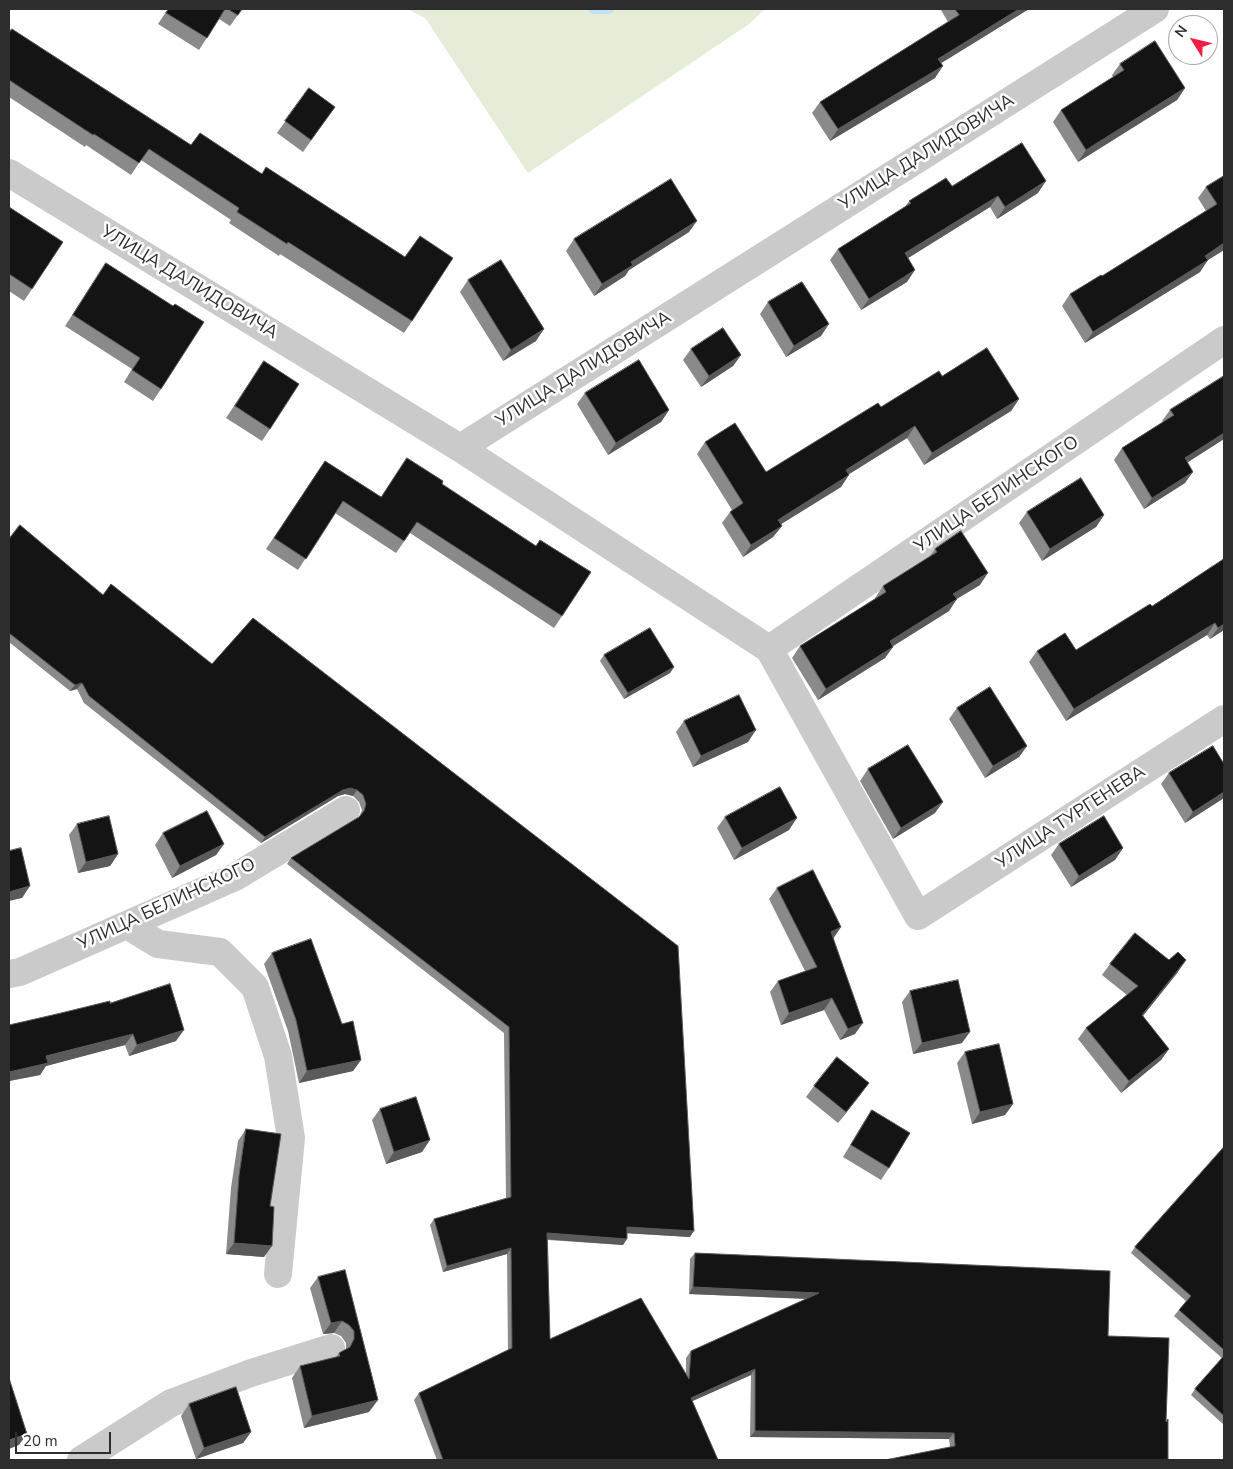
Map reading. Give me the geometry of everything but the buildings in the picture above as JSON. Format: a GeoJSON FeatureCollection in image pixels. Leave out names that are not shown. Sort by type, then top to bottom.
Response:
{"type":"FeatureCollection","features":[{"type":"Feature","properties":{"kind":"street","name":"УЛИЦА ДАЛИДОВИЧА"},"geometry":{"type":"LineString","coordinates":[[9,173],[460,448],[1155,9]]}},
{"type":"Feature","properties":{"kind":"street","name":"УЛИЦА БЕЛИНСКОГО"},"geometry":{"type":"LineString","coordinates":[[769,649],[1224,340]]}},
{"type":"Feature","properties":{"kind":"street"},"geometry":{"type":"LineString","coordinates":[[460,448],[769,649]]}},
{"type":"Feature","properties":{"kind":"street","name":"УЛИЦА ТУРГЕНЕВА"},"geometry":{"type":"LineString","coordinates":[[769,649],[918,916],[1224,719]]}},
{"type":"Feature","properties":{"kind":"street","name":"УЛИЦА БЕЛИНСКОГО"},"geometry":{"type":"LineString","coordinates":[[9,974],[20,972],[235,877],[346,810]]}},
{"type":"Feature","properties":{"kind":"street"},"geometry":{"type":"LineString","coordinates":[[127,925],[158,944],[220,952],[255,987],[278,1056],[291,1138],[278,1274]]}},
{"type":"Feature","properties":{"kind":"street"},"geometry":{"type":"LineString","coordinates":[[81,1460],[171,1403],[251,1373],[331,1348]]}},
{"type":"Feature","properties":{"kind":"green space"},"geometry":{"type":"Polygon","coordinates":[[[408,9],[765,9],[749,24],[528,173],[425,18],[408,9]]]}},
{"type":"Feature","properties":{"kind":"waterway"},"geometry":{"type":"LineString","coordinates":[[593,9],[609,9]]}}]}
